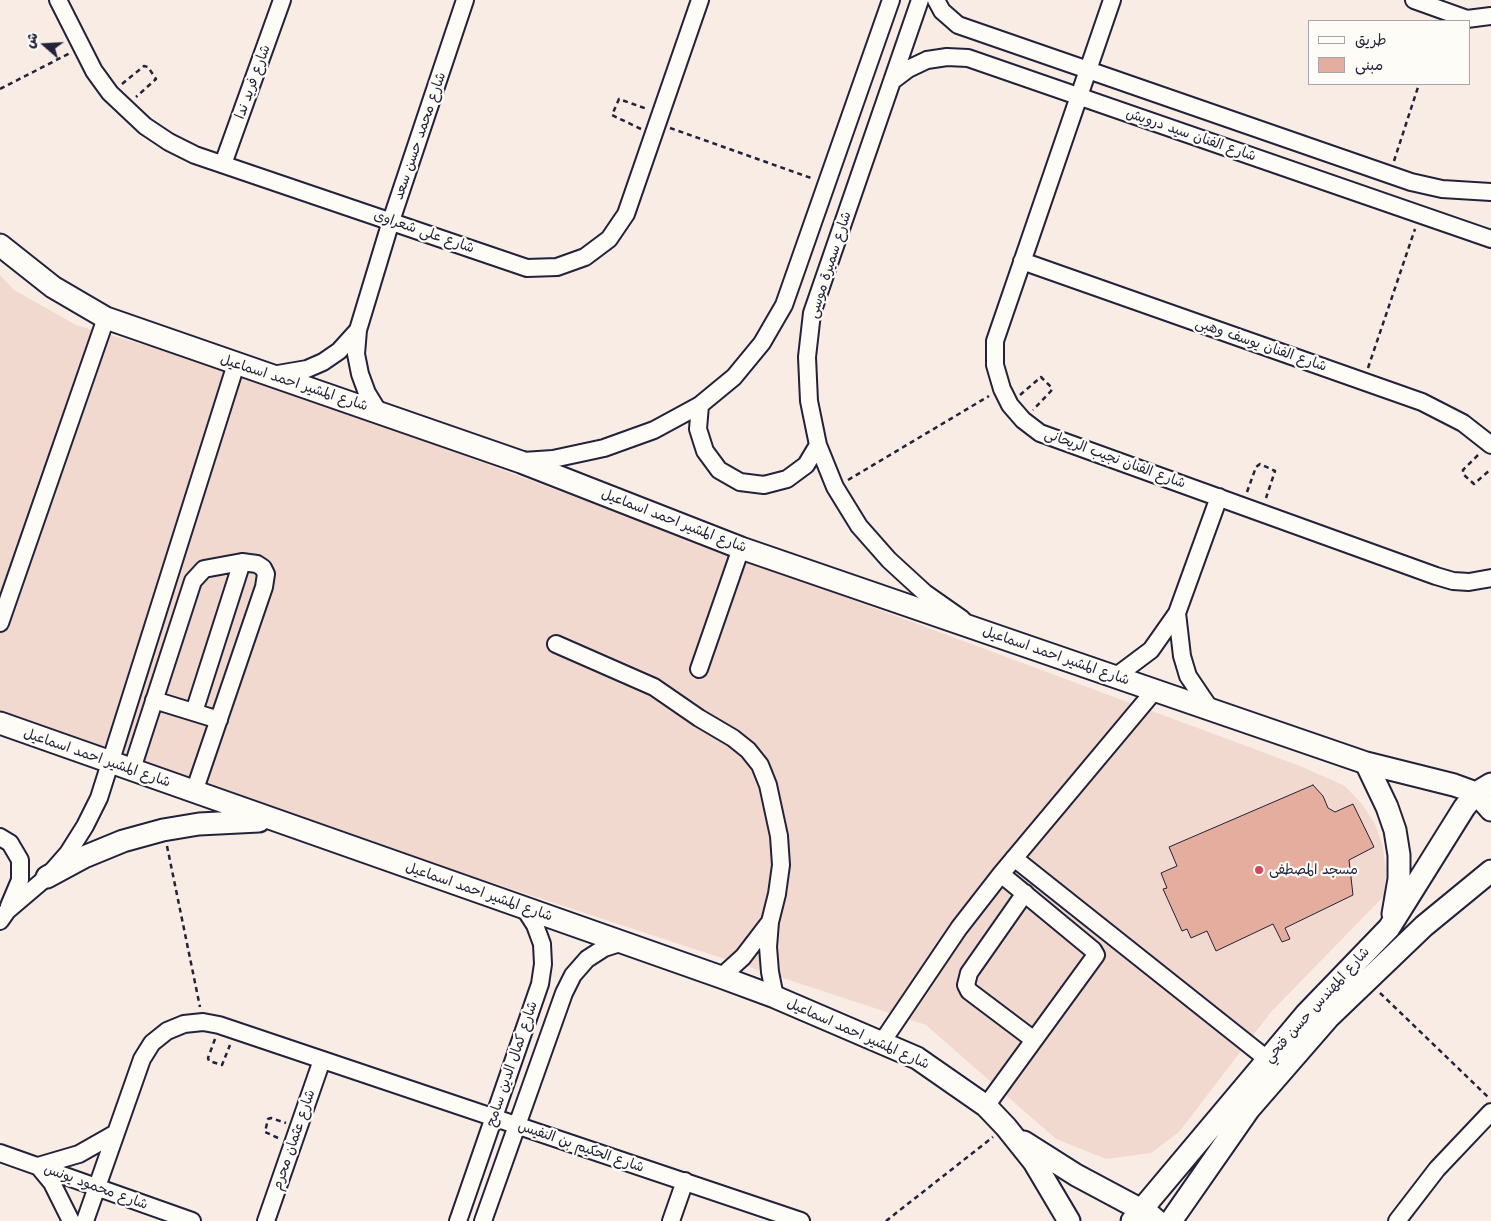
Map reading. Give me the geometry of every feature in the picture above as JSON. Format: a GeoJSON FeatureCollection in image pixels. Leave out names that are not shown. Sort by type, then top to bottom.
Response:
{"type":"FeatureCollection","features":[{"type":"Feature","properties":{"kind":"main road","name":"شارع المشير احمد اسماعيل"},"geometry":{"type":"LineString","coordinates":[[0,245],[53,287],[106,318],[236,364],[378,410],[521,462],[742,548],[1211,710],[1366,763],[1483,789]]}},
{"type":"Feature","properties":{"kind":"main road","name":"شارع المشير احمد اسماعيل"},"geometry":{"type":"LineString","coordinates":[[0,724],[775,997],[917,1058],[950,1079],[986,1106],[1010,1131]]}},
{"type":"Feature","properties":{"kind":"main road"},"geometry":{"type":"LineString","coordinates":[[1366,763],[1387,807],[1399,855],[1397,896],[1389,928]]}},
{"type":"Feature","properties":{"kind":"main road"},"geometry":{"type":"LineString","coordinates":[[1483,789],[1491,810]]}},
{"type":"Feature","properties":{"kind":"main road","name":"شارع المهندس حسن فتحي"},"geometry":{"type":"LineString","coordinates":[[1143,1217],[1180,1165],[1268,1059],[1347,970],[1389,928],[1464,808],[1483,789]]}},
{"type":"Feature","properties":{"kind":"main road"},"geometry":{"type":"LineString","coordinates":[[47,877],[84,857],[163,830],[199,824],[272,820]]}},
{"type":"Feature","properties":{"kind":"main road","name":"شارع المهندس حسن فتحي"},"geometry":{"type":"LineString","coordinates":[[1171,1221],[1249,1110],[1287,1063],[1366,979],[1424,926],[1491,871]]}},
{"type":"Feature","properties":{"kind":"main road"},"geometry":{"type":"LineString","coordinates":[[1010,1131],[1143,1217]]}},
{"type":"Feature","properties":{"kind":"main road"},"geometry":{"type":"LineString","coordinates":[[1010,1131],[1043,1176],[1069,1221]]}},
{"type":"Feature","properties":{"kind":"main road"},"geometry":{"type":"LineString","coordinates":[[1180,1165],[1180,1172],[1184,1179],[1196,1183]]}},
{"type":"Feature","properties":{"kind":"street","name":"شارع على شعراوى"},"geometry":{"type":"LineString","coordinates":[[58,0],[81,47],[110,93],[145,126],[169,142],[195,155],[527,268],[557,267],[585,257],[609,238],[626,214],[700,0]]}},
{"type":"Feature","properties":{"kind":"street","name":"شارع فريد ندا"},"geometry":{"type":"LineString","coordinates":[[223,164],[282,0]]}},
{"type":"Feature","properties":{"kind":"street","name":"شارع محمد حسن سعد"},"geometry":{"type":"LineString","coordinates":[[378,410],[367,393],[360,374],[356,354],[358,330],[391,221],[465,0]]}},
{"type":"Feature","properties":{"kind":"street","name":"شارع سميرة موسى"},"geometry":{"type":"LineString","coordinates":[[521,462],[553,459],[604,448],[654,430],[700,405],[734,377],[762,343],[784,305],[891,0]]}},
{"type":"Feature","properties":{"kind":"street","name":"شارع سميرة موسى"},"geometry":{"type":"LineString","coordinates":[[920,0],[812,313],[807,357],[809,401],[818,445],[835,487],[859,526],[889,560],[925,593],[974,628]]}},
{"type":"Feature","properties":{"kind":"street","name":"شارع الفنان سيد درويش"},"geometry":{"type":"LineString","coordinates":[[936,0],[942,11],[958,25],[1088,70],[1389,174],[1442,189],[1491,192]]}},
{"type":"Feature","properties":{"kind":"street","name":"شارع الفنان نجيب الريحانى"},"geometry":{"type":"LineString","coordinates":[[1112,0],[994,341],[995,366],[1002,389],[1010,405],[1023,420],[1040,432],[1219,497],[1453,581],[1469,582],[1491,578]]}},
{"type":"Feature","properties":{"kind":"street"},"geometry":{"type":"LineString","coordinates":[[1414,0],[1467,19],[1491,16]]}},
{"type":"Feature","properties":{"kind":"street","name":"شارع الفنان سيد درويش"},"geometry":{"type":"LineString","coordinates":[[892,81],[908,69],[927,60],[948,57],[968,58],[1491,239]]}},
{"type":"Feature","properties":{"kind":"street","name":"شارع الفنان يوسف وهبى"},"geometry":{"type":"LineString","coordinates":[[1022,261],[1364,382],[1443,412],[1463,423],[1490,444]]}},
{"type":"Feature","properties":{"kind":"street"},"geometry":{"type":"LineString","coordinates":[[0,623],[106,318]]}},
{"type":"Feature","properties":{"kind":"street","name":"شارع محمد حسن سعد"},"geometry":{"type":"LineString","coordinates":[[270,375],[306,368],[322,362],[339,351],[358,330]]}},
{"type":"Feature","properties":{"kind":"street"},"geometry":{"type":"LineString","coordinates":[[4,916],[47,877],[68,853],[85,826],[99,798],[109,761],[236,364]]}},
{"type":"Feature","properties":{"kind":"street"},"geometry":{"type":"LineString","coordinates":[[700,405],[698,428],[705,451],[719,470],[740,482],[764,485],[786,479],[806,465],[818,445]]}},
{"type":"Feature","properties":{"kind":"street"},"geometry":{"type":"LineString","coordinates":[[1115,677],[1151,650],[1177,613],[1219,497]]}},
{"type":"Feature","properties":{"kind":"street"},"geometry":{"type":"LineString","coordinates":[[699,669],[742,548]]}},
{"type":"Feature","properties":{"kind":"street"},"geometry":{"type":"LineString","coordinates":[[194,712],[242,562]]}},
{"type":"Feature","properties":{"kind":"street"},"geometry":{"type":"LineString","coordinates":[[132,769],[193,581],[204,569],[242,562],[257,564],[266,574],[194,792]]}},
{"type":"Feature","properties":{"kind":"street"},"geometry":{"type":"LineString","coordinates":[[1177,613],[1182,656],[1188,676],[1211,710]]}},
{"type":"Feature","properties":{"kind":"street"},"geometry":{"type":"LineString","coordinates":[[556,644],[654,687],[699,718],[733,738],[748,750],[760,765],[768,785],[780,836],[778,894],[770,922],[768,960],[775,997]]}},
{"type":"Feature","properties":{"kind":"street"},"geometry":{"type":"LineString","coordinates":[[882,1042],[959,928],[1014,858],[1154,690]]}},
{"type":"Feature","properties":{"kind":"street"},"geometry":{"type":"LineString","coordinates":[[154,700],[219,720]]}},
{"type":"Feature","properties":{"kind":"street"},"geometry":{"type":"LineString","coordinates":[[0,837],[10,843],[20,860],[20,880],[4,916]]}},
{"type":"Feature","properties":{"kind":"street"},"geometry":{"type":"LineString","coordinates":[[1014,858],[1268,1059]]}},
{"type":"Feature","properties":{"kind":"street"},"geometry":{"type":"LineString","coordinates":[[986,1106],[1096,955],[1001,874]]}},
{"type":"Feature","properties":{"kind":"street"},"geometry":{"type":"LineString","coordinates":[[1024,894],[969,973],[966,985],[969,991],[1034,1040]]}},
{"type":"Feature","properties":{"kind":"street","name":"شارع كمال الدين سامح"},"geometry":{"type":"LineString","coordinates":[[458,1221],[540,984],[544,964],[542,944],[535,925],[524,908]]}},
{"type":"Feature","properties":{"kind":"street"},"geometry":{"type":"LineString","coordinates":[[721,977],[743,957],[770,922]]}},
{"type":"Feature","properties":{"kind":"street","name":"شارع كمال الدين سامح"},"geometry":{"type":"LineString","coordinates":[[484,1221],[564,993],[573,975],[586,960],[604,948],[623,942]]}},
{"type":"Feature","properties":{"kind":"street"},"geometry":{"type":"LineString","coordinates":[[84,1221],[142,1059],[152,1043],[167,1031],[184,1024],[219,1026]]}},
{"type":"Feature","properties":{"kind":"street","name":"شارع الحكيم بن النفيس"},"geometry":{"type":"LineString","coordinates":[[219,1026],[801,1221]]}},
{"type":"Feature","properties":{"kind":"street","name":"شارع عثمان محرم"},"geometry":{"type":"LineString","coordinates":[[266,1221],[322,1060]]}},
{"type":"Feature","properties":{"kind":"street"},"geometry":{"type":"LineString","coordinates":[[1397,1221],[1437,1169],[1491,1112]]}},
{"type":"Feature","properties":{"kind":"street"},"geometry":{"type":"LineString","coordinates":[[71,1221],[52,1183],[38,1166],[79,1154],[116,1133]]}},
{"type":"Feature","properties":{"kind":"street","name":"شارع محمود يونس"},"geometry":{"type":"LineString","coordinates":[[0,1153],[192,1221]]}},
{"type":"Feature","properties":{"kind":"street"},"geometry":{"type":"LineString","coordinates":[[671,1221],[685,1182]]}},
{"type":"Feature","properties":{"kind":"path"},"geometry":{"type":"LineString","coordinates":[[0,89],[81,47]]}},
{"type":"Feature","properties":{"kind":"path"},"geometry":{"type":"LineString","coordinates":[[110,93],[144,66],[148,67],[156,79],[123,107]]}},
{"type":"Feature","properties":{"kind":"path"},"geometry":{"type":"LineString","coordinates":[[1389,174],[1419,85]]}},
{"type":"Feature","properties":{"kind":"path"},"geometry":{"type":"LineString","coordinates":[[657,124],[619,99],[612,115],[613,118],[657,124],[827,184]]}},
{"type":"Feature","properties":{"kind":"path"},"geometry":{"type":"LineString","coordinates":[[1364,382],[1420,214]]}},
{"type":"Feature","properties":{"kind":"path"},"geometry":{"type":"LineString","coordinates":[[1010,405],[1038,378],[1043,378],[1052,388],[1023,420]]}},
{"type":"Feature","properties":{"kind":"path"},"geometry":{"type":"LineString","coordinates":[[835,487],[1002,389]]}},
{"type":"Feature","properties":{"kind":"path"},"geometry":{"type":"LineString","coordinates":[[1490,444],[1464,470],[1463,474],[1474,484],[1491,469]]}},
{"type":"Feature","properties":{"kind":"path"},"geometry":{"type":"LineString","coordinates":[[1242,505],[1256,467],[1260,464],[1275,471],[1261,512]]}},
{"type":"Feature","properties":{"kind":"path"},"geometry":{"type":"LineString","coordinates":[[163,830],[219,1026],[224,1063],[220,1065],[209,1061],[208,1058],[219,1026]]}},
{"type":"Feature","properties":{"kind":"path"},"geometry":{"type":"LineString","coordinates":[[1366,979],[1491,1100]]}},
{"type":"Feature","properties":{"kind":"path"},"geometry":{"type":"LineString","coordinates":[[293,1144],[264,1132],[268,1120],[271,1118],[299,1127]]}},
{"type":"Feature","properties":{"kind":"path"},"geometry":{"type":"LineString","coordinates":[[886,1221],[1010,1131]]}},
{"type":"Feature","properties":{"kind":"shaded area"},"geometry":{"type":"Polygon","coordinates":[[[0,275],[14,290],[76,325],[244,374],[1300,766],[1345,786],[1362,804],[1375,824],[1383,847],[1386,872],[1384,896],[1271,1012],[1179,1132],[1151,1153],[1106,1159],[1056,1139],[926,1025],[228,796],[0,713],[0,275]]]}},
{"type":"Feature","properties":{"kind":"building","name":"مسجد المصطفى"},"geometry":{"type":"Polygon","coordinates":[[[1313,785],[1323,796],[1328,808],[1335,812],[1353,804],[1374,847],[1349,860],[1353,895],[1285,928],[1290,939],[1282,942],[1273,924],[1216,951],[1207,931],[1191,938],[1187,929],[1182,931],[1163,889],[1167,888],[1161,873],[1177,866],[1169,847],[1313,785]]]}},
{"type":"Feature","properties":{"kind":"place","name":"مسجد المصطفى"},"geometry":{"type":"Point","coordinates":[1259,870]}}]}
